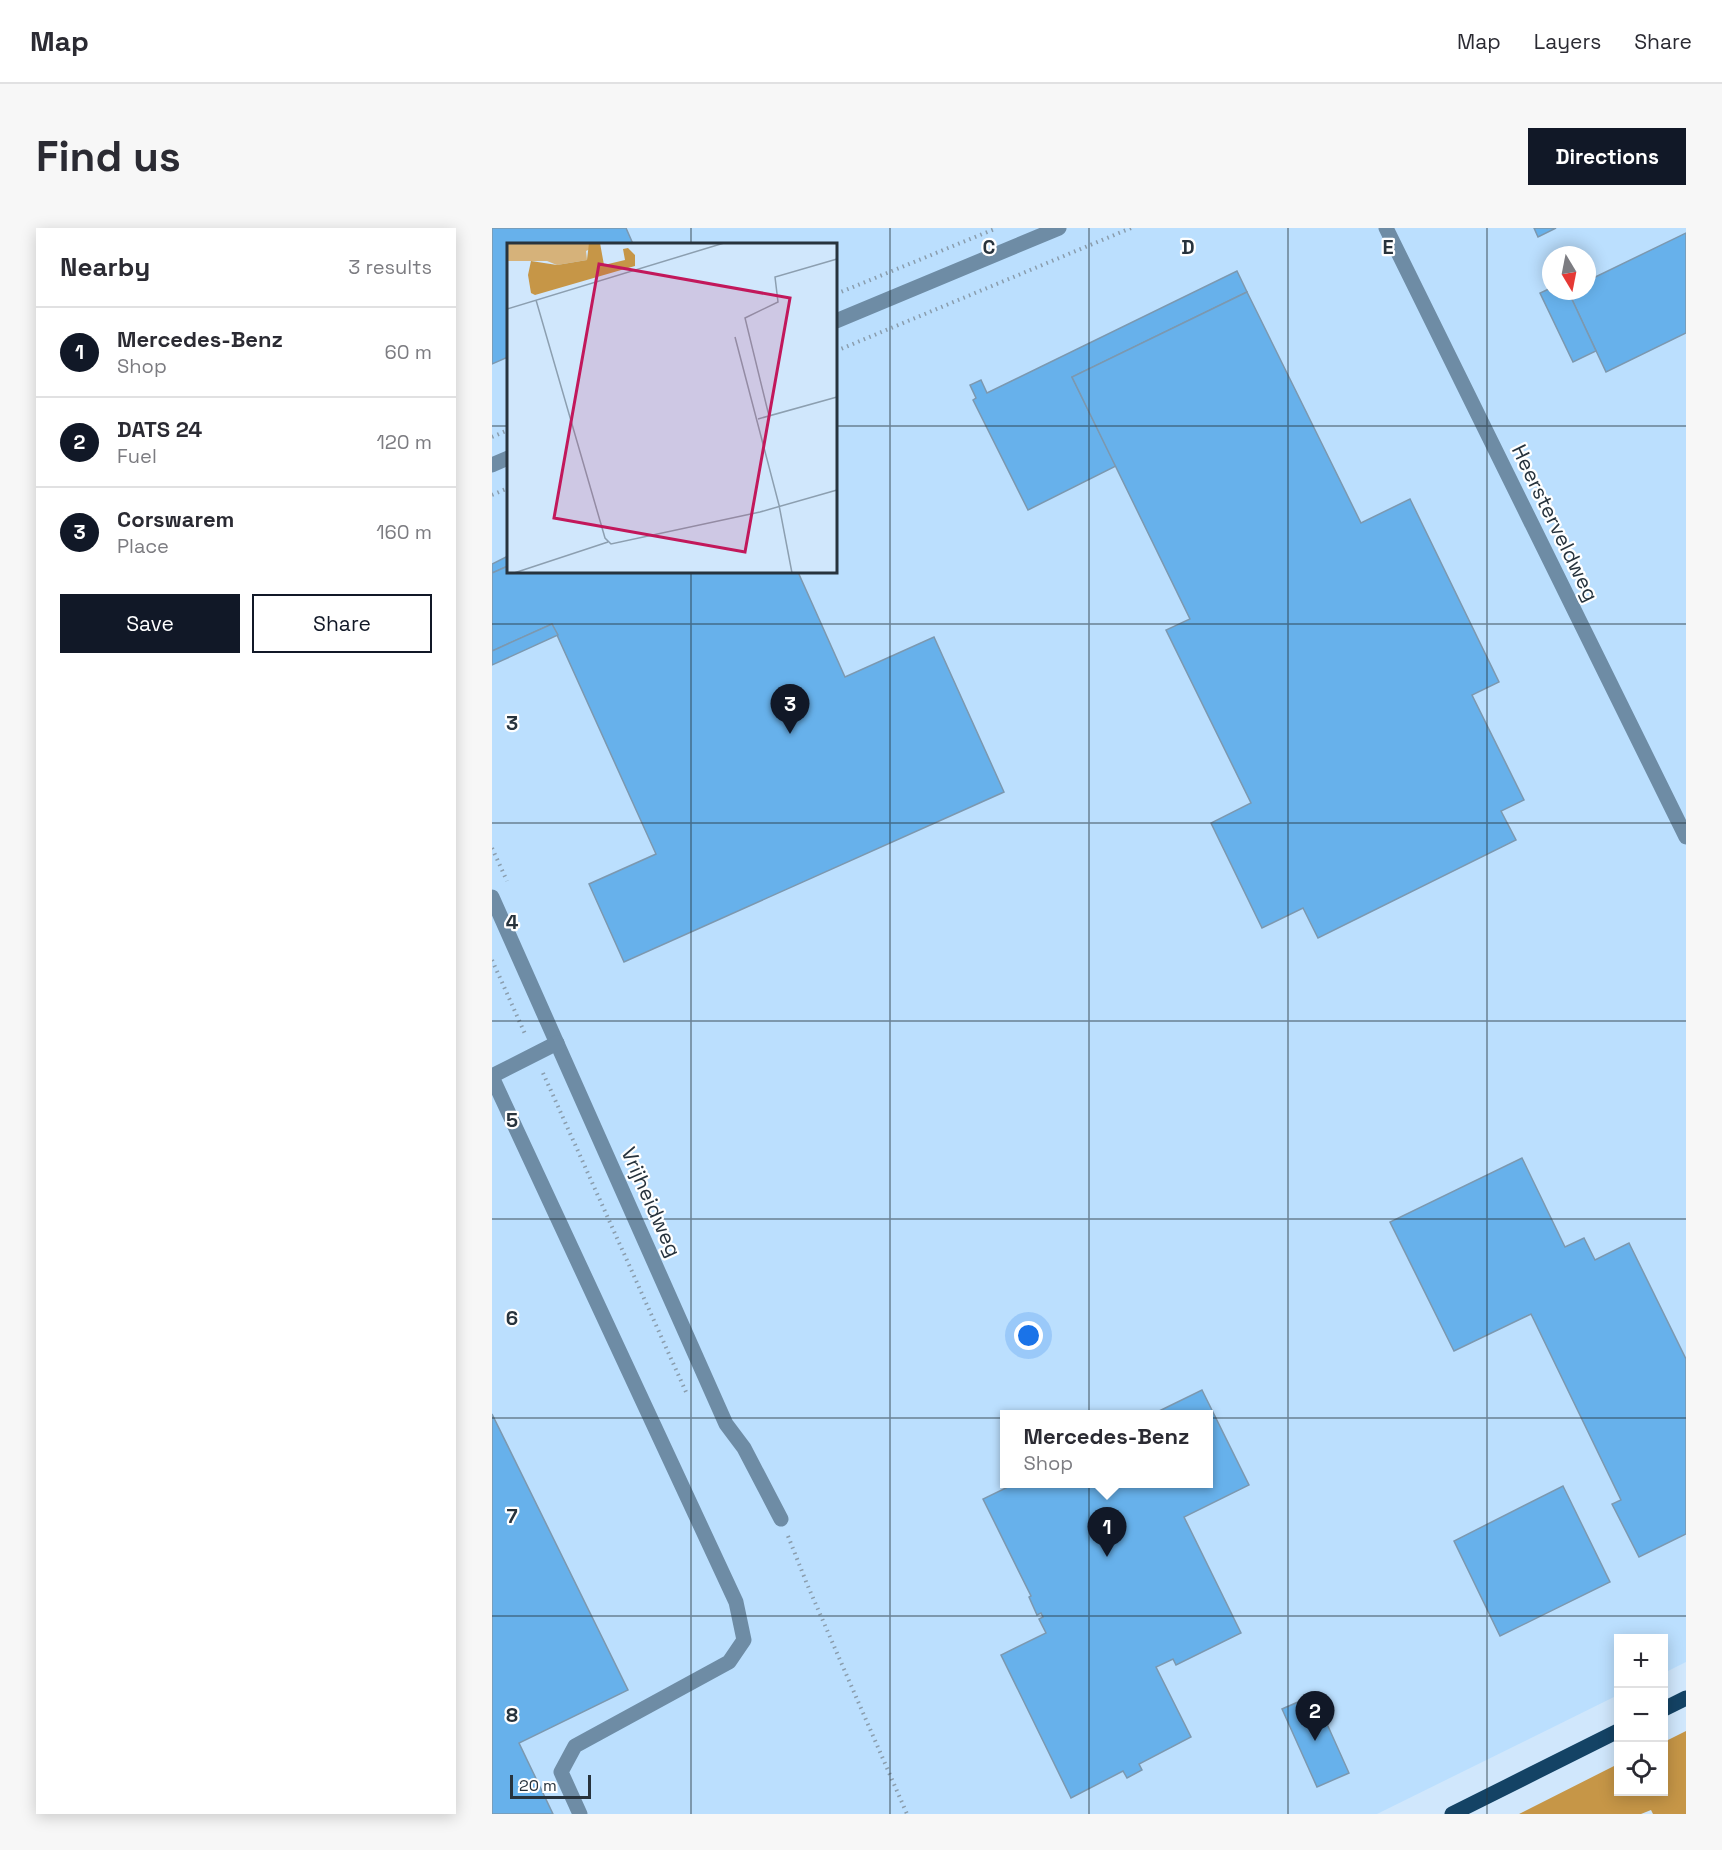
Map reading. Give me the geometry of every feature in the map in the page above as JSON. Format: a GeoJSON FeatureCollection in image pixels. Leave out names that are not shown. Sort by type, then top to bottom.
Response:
{"type":"FeatureCollection","features":[{"type":"Feature","properties":{"kind":"main road"},"geometry":{"type":"LineString","coordinates":[[1668,1707],[1686,1698]]}},
{"type":"Feature","properties":{"kind":"main road"},"geometry":{"type":"LineString","coordinates":[[1452,1814],[1614,1733]]}},
{"type":"Feature","properties":{"kind":"street"},"geometry":{"type":"LineString","coordinates":[[837,321],[1059,228]]}},
{"type":"Feature","properties":{"kind":"street","name":"Heersterveldweg"},"geometry":{"type":"LineString","coordinates":[[1386,228],[1686,837]]}},
{"type":"Feature","properties":{"kind":"street"},"geometry":{"type":"LineString","coordinates":[[492,465],[507,458]]}},
{"type":"Feature","properties":{"kind":"street","name":"Vrijheidweg"},"geometry":{"type":"LineString","coordinates":[[492,897],[726,1424],[744,1448],[781,1519]]}},
{"type":"Feature","properties":{"kind":"street"},"geometry":{"type":"LineString","coordinates":[[557,1043],[492,1076],[736,1602],[744,1640],[729,1662],[574,1746],[561,1772],[580,1814]]}},
{"type":"Feature","properties":{"kind":"path"},"geometry":{"type":"LineString","coordinates":[[837,294],[997,228]]}},
{"type":"Feature","properties":{"kind":"path"},"geometry":{"type":"LineString","coordinates":[[837,351],[1131,228]]}},
{"type":"Feature","properties":{"kind":"path"},"geometry":{"type":"LineString","coordinates":[[492,437],[507,430]]}},
{"type":"Feature","properties":{"kind":"path"},"geometry":{"type":"LineString","coordinates":[[492,495],[507,488]]}},
{"type":"Feature","properties":{"kind":"path"},"geometry":{"type":"LineString","coordinates":[[781,1519],[907,1814]]}},
{"type":"Feature","properties":{"kind":"shaded area"},"geometry":{"type":"Polygon","coordinates":[[[492,228],[1686,228],[1686,1662],[1668,1671],[1668,1634],[1614,1634],[1614,1697],[1377,1814],[492,1814],[492,228]]]}},
{"type":"Feature","properties":{"kind":"shaded area"},"geometry":{"type":"Polygon","coordinates":[[[1686,1731],[1686,1814],[1653,1814],[1651,1810],[1641,1814],[1519,1814],[1614,1766],[1614,1796],[1668,1796],[1668,1740],[1686,1731]]]}},
{"type":"Feature","properties":{"kind":"building"},"geometry":{"type":"Polygon","coordinates":[[[492,228],[626,228],[633,243],[507,243],[507,357],[492,364],[492,228]]]}},
{"type":"Feature","properties":{"kind":"building"},"geometry":{"type":"Polygon","coordinates":[[[1534,228],[1556,228],[1538,237],[1534,228]]]}},
{"type":"Feature","properties":{"kind":"building"},"geometry":{"type":"Polygon","coordinates":[[[1686,233],[1686,333],[1606,372],[1572,300],[1596,300],[1596,277],[1686,233]]]}},
{"type":"Feature","properties":{"kind":"building"},"geometry":{"type":"Polygon","coordinates":[[[1237,271],[1247,292],[1072,377],[1116,466],[1028,510],[973,400],[976,398],[970,385],[981,380],[987,393],[1237,271]]]}},
{"type":"Feature","properties":{"kind":"building"},"geometry":{"type":"Polygon","coordinates":[[[1247,292],[1361,523],[1410,499],[1499,682],[1472,695],[1524,800],[1501,811],[1516,840],[1318,938],[1303,908],[1262,928],[1211,823],[1251,803],[1166,630],[1190,619],[1072,377],[1247,292]]]}},
{"type":"Feature","properties":{"kind":"building"},"geometry":{"type":"Polygon","coordinates":[[[1543,300],[1572,300],[1596,351],[1573,362],[1543,300]]]}},
{"type":"Feature","properties":{"kind":"building"},"geometry":{"type":"Polygon","coordinates":[[[507,556],[507,566],[492,573],[492,564],[507,556]]]}},
{"type":"Feature","properties":{"kind":"building"},"geometry":{"type":"Polygon","coordinates":[[[507,566],[507,573],[798,573],[845,677],[934,637],[1004,792],[624,962],[589,884],[656,854],[552,624],[492,651],[492,573],[507,566]]]}},
{"type":"Feature","properties":{"kind":"building"},"geometry":{"type":"Polygon","coordinates":[[[552,624],[558,635],[492,665],[492,651],[552,624]]]}},
{"type":"Feature","properties":{"kind":"building"},"geometry":{"type":"Polygon","coordinates":[[[1522,1158],[1565,1247],[1584,1238],[1595,1260],[1629,1243],[1686,1359],[1686,1534],[1639,1557],[1612,1504],[1621,1500],[1531,1314],[1454,1351],[1390,1222],[1522,1158]]]}},
{"type":"Feature","properties":{"kind":"building"},"geometry":{"type":"Polygon","coordinates":[[[1202,1390],[1212,1410],[1161,1410],[1202,1390]]]}},
{"type":"Feature","properties":{"kind":"building"},"geometry":{"type":"Polygon","coordinates":[[[1213,1412],[1249,1485],[1184,1517],[1241,1633],[1176,1665],[1173,1659],[1156,1667],[1191,1737],[1139,1764],[1142,1770],[1127,1778],[1123,1771],[1071,1798],[1001,1655],[1046,1633],[1039,1619],[1043,1617],[1041,1613],[1037,1615],[1029,1597],[1031,1596],[983,1499],[1006,1488],[1213,1488],[1213,1412]]]}},
{"type":"Feature","properties":{"kind":"building"},"geometry":{"type":"Polygon","coordinates":[[[492,1414],[628,1690],[519,1743],[553,1814],[492,1814],[492,1414]]]}},
{"type":"Feature","properties":{"kind":"building"},"geometry":{"type":"Polygon","coordinates":[[[1563,1486],[1610,1582],[1500,1636],[1454,1541],[1563,1486]]]}},
{"type":"Feature","properties":{"kind":"building"},"geometry":{"type":"Polygon","coordinates":[[[1314,1695],[1349,1773],[1317,1787],[1282,1709],[1314,1695]]]}},
{"type":"Feature","properties":{"kind":"place","name":"Corswarem"},"geometry":{"type":"Point","coordinates":[790,734]}},
{"type":"Feature","properties":{"kind":"place","name":"Mercedes-Benz"},"geometry":{"type":"Point","coordinates":[1107,1557]}},
{"type":"Feature","properties":{"kind":"place","name":"DATS 24"},"geometry":{"type":"Point","coordinates":[1315,1741]}}]}
